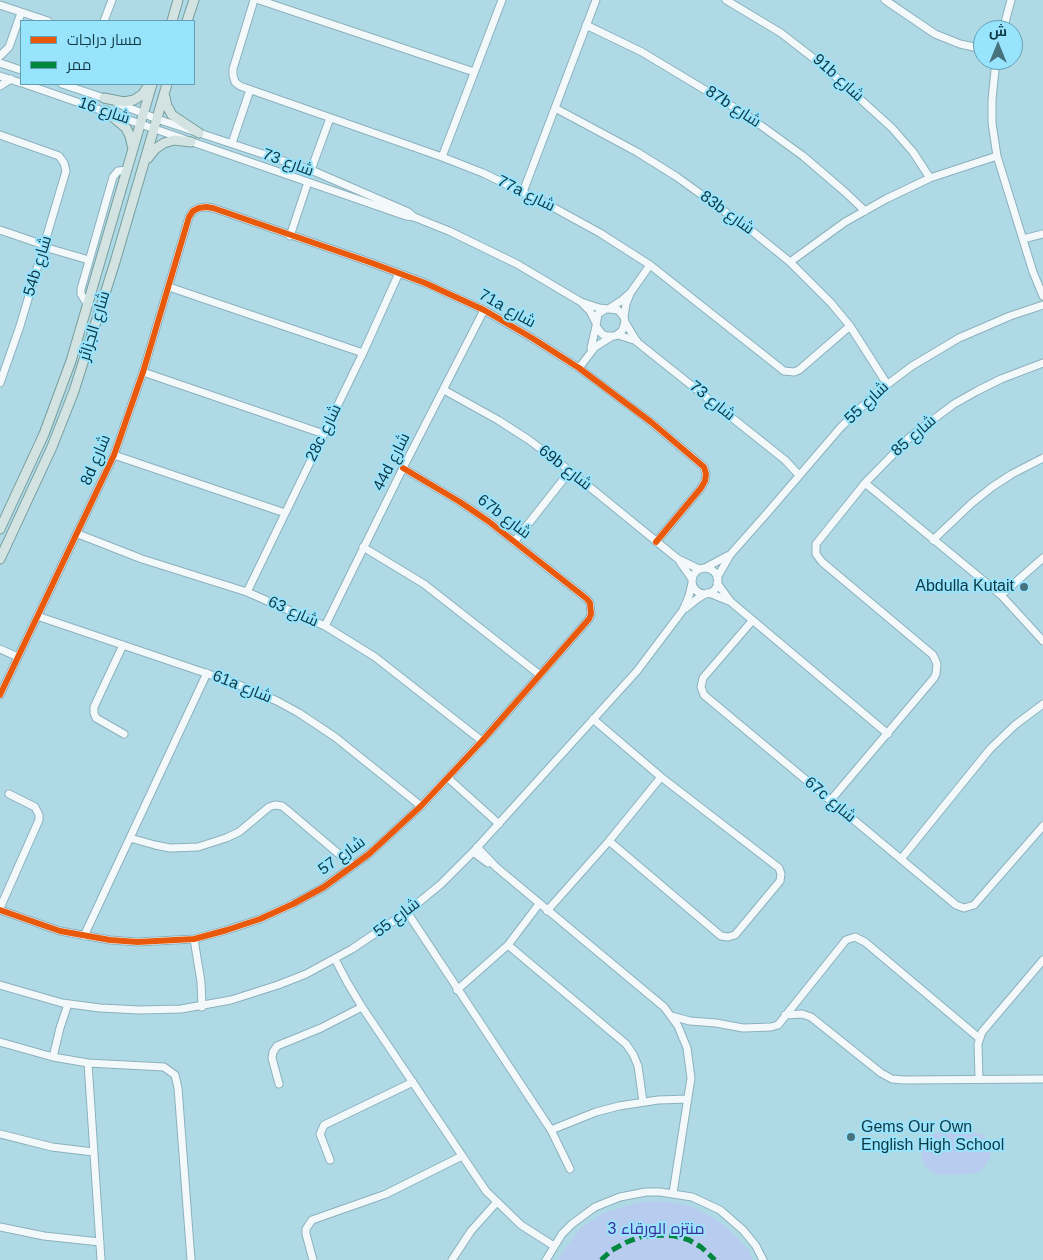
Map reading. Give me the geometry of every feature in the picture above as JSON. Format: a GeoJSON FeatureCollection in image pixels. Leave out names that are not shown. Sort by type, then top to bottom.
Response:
{"type":"FeatureCollection","features":[{"type":"Feature","properties":{"kind":"main road"},"geometry":{"type":"LineString","coordinates":[[172,20],[178,0]]}},
{"type":"Feature","properties":{"kind":"main road"},"geometry":{"type":"LineString","coordinates":[[187,20],[194,0]]}},
{"type":"Feature","properties":{"kind":"main road"},"geometry":{"type":"LineString","coordinates":[[104,98],[124,102],[134,100],[143,94],[150,85]]}},
{"type":"Feature","properties":{"kind":"main road","name":"شارع الجزائر"},"geometry":{"type":"LineString","coordinates":[[0,529],[53,410],[71,361],[133,152],[151,85]]}},
{"type":"Feature","properties":{"kind":"main road"},"geometry":{"type":"LineString","coordinates":[[166,88],[167,106],[172,115],[199,132]]}},
{"type":"Feature","properties":{"kind":"main road","name":"شارع الجزائر"},"geometry":{"type":"LineString","coordinates":[[0,559],[52,447],[74,391],[115,262],[166,88]]}},
{"type":"Feature","properties":{"kind":"main road"},"geometry":{"type":"LineString","coordinates":[[106,111],[126,128],[130,136],[133,152]]}},
{"type":"Feature","properties":{"kind":"main road"},"geometry":{"type":"LineString","coordinates":[[144,164],[155,149],[164,143],[174,140],[191,142]]}},
{"type":"Feature","properties":{"kind":"street"},"geometry":{"type":"LineString","coordinates":[[105,20],[112,0]]}},
{"type":"Feature","properties":{"kind":"street","name":"77a شارع"},"geometry":{"type":"LineString","coordinates":[[254,0],[235,60],[233,75],[235,82],[240,86],[442,157],[483,173],[523,192],[592,229],[650,265],[784,371],[794,372],[802,367],[850,326]]}},
{"type":"Feature","properties":{"kind":"street"},"geometry":{"type":"LineString","coordinates":[[259,0],[474,72]]}},
{"type":"Feature","properties":{"kind":"street"},"geometry":{"type":"LineString","coordinates":[[442,157],[502,0]]}},
{"type":"Feature","properties":{"kind":"street"},"geometry":{"type":"LineString","coordinates":[[523,192],[596,0]]}},
{"type":"Feature","properties":{"kind":"street","name":"91b شارع"},"geometry":{"type":"LineString","coordinates":[[726,0],[781,33],[826,68],[892,128],[913,152],[930,178]]}},
{"type":"Feature","properties":{"kind":"street"},"geometry":{"type":"LineString","coordinates":[[1006,20],[1011,0]]}},
{"type":"Feature","properties":{"kind":"street"},"geometry":{"type":"LineString","coordinates":[[887,1],[935,34],[973,47]]}},
{"type":"Feature","properties":{"kind":"street"},"geometry":{"type":"LineString","coordinates":[[0,5],[45,20]]}},
{"type":"Feature","properties":{"kind":"street"},"geometry":{"type":"LineString","coordinates":[[14,67],[10,60],[9,47],[21,12]]}},
{"type":"Feature","properties":{"kind":"street","name":"87b شارع"},"geometry":{"type":"LineString","coordinates":[[586,25],[642,52],[745,114],[803,156],[864,211]]}},
{"type":"Feature","properties":{"kind":"street"},"geometry":{"type":"LineString","coordinates":[[0,56],[9,47]]}},
{"type":"Feature","properties":{"kind":"street"},"geometry":{"type":"LineString","coordinates":[[0,63],[20,70]]}},
{"type":"Feature","properties":{"kind":"street"},"geometry":{"type":"LineString","coordinates":[[995,70],[992,123],[997,156],[1043,296]]}},
{"type":"Feature","properties":{"kind":"street","name":"شارع 16"},"geometry":{"type":"LineString","coordinates":[[0,76],[20,82]]}},
{"type":"Feature","properties":{"kind":"street"},"geometry":{"type":"LineString","coordinates":[[0,86],[11,79]]}},
{"type":"Feature","properties":{"kind":"street","name":"شارع 16"},"geometry":{"type":"LineString","coordinates":[[29,85],[106,111],[142,119],[157,119]]}},
{"type":"Feature","properties":{"kind":"street","name":"شارع 16"},"geometry":{"type":"LineString","coordinates":[[65,85],[104,98],[142,119],[155,129]]}},
{"type":"Feature","properties":{"kind":"street"},"geometry":{"type":"LineString","coordinates":[[232,143],[250,90]]}},
{"type":"Feature","properties":{"kind":"street","name":"83b شارع"},"geometry":{"type":"LineString","coordinates":[[555,108],[637,152],[677,177],[723,209],[790,262],[810,280],[850,326],[889,383]]}},
{"type":"Feature","properties":{"kind":"street"},"geometry":{"type":"LineString","coordinates":[[311,170],[330,118]]}},
{"type":"Feature","properties":{"kind":"street","name":"شارع 73"},"geometry":{"type":"LineString","coordinates":[[157,119],[311,170],[408,212],[414,217]]}},
{"type":"Feature","properties":{"kind":"street","name":"شارع 73"},"geometry":{"type":"LineString","coordinates":[[155,129],[406,216],[414,217],[483,246],[581,302],[590,312],[596,324]]}},
{"type":"Feature","properties":{"kind":"street","name":"54b شارع"},"geometry":{"type":"LineString","coordinates":[[0,135],[59,156],[64,163],[66,171],[20,326],[0,383]]}},
{"type":"Feature","properties":{"kind":"street"},"geometry":{"type":"LineString","coordinates":[[790,262],[826,234],[864,211],[930,178],[997,156]]}},
{"type":"Feature","properties":{"kind":"street"},"geometry":{"type":"LineString","coordinates":[[88,305],[81,292],[89,260],[113,177],[118,172],[127,170]]}},
{"type":"Feature","properties":{"kind":"street"},"geometry":{"type":"LineString","coordinates":[[290,236],[308,182]]}},
{"type":"Feature","properties":{"kind":"street","name":"71a شارع"},"geometry":{"type":"LineString","coordinates":[[186,224],[193,211],[206,207],[399,273],[484,310],[579,368],[651,422],[704,467],[705,481],[656,542]]}},
{"type":"Feature","properties":{"kind":"street","name":"8d شارع"},"geometry":{"type":"LineString","coordinates":[[0,695],[114,455],[143,372],[186,224]]}},
{"type":"Feature","properties":{"kind":"street"},"geometry":{"type":"LineString","coordinates":[[0,230],[89,260]]}},
{"type":"Feature","properties":{"kind":"street"},"geometry":{"type":"LineString","coordinates":[[1023,239],[1043,234]]}},
{"type":"Feature","properties":{"kind":"street"},"geometry":{"type":"LineString","coordinates":[[579,368],[590,351],[600,343],[615,336],[624,327],[626,304],[631,292],[650,265]]}},
{"type":"Feature","properties":{"kind":"street"},"geometry":{"type":"LineString","coordinates":[[1034,272],[1042,306]]}},
{"type":"Feature","properties":{"kind":"street","name":"28c شارع"},"geometry":{"type":"LineString","coordinates":[[247,592],[363,354],[399,273]]}},
{"type":"Feature","properties":{"kind":"street"},"geometry":{"type":"LineString","coordinates":[[169,287],[363,354]]}},
{"type":"Feature","properties":{"kind":"street"},"geometry":{"type":"LineString","coordinates":[[590,351],[598,314],[621,301],[631,292]]}},
{"type":"Feature","properties":{"kind":"street","name":"شارع 73"},"geometry":{"type":"LineString","coordinates":[[581,302],[608,308]]}},
{"type":"Feature","properties":{"kind":"street","name":"شارع 55"},"geometry":{"type":"LineString","coordinates":[[717,581],[730,554],[852,415],[889,383],[927,356],[959,338],[1001,319],[1042,306]]}},
{"type":"Feature","properties":{"kind":"street"},"geometry":{"type":"LineString","coordinates":[[608,308],[618,310],[624,320]]}},
{"type":"Feature","properties":{"kind":"street","name":"44d شارع"},"geometry":{"type":"LineString","coordinates":[[325,626],[363,547],[484,310]]}},
{"type":"Feature","properties":{"kind":"street","name":"شارع 73"},"geometry":{"type":"LineString","coordinates":[[624,320],[637,342],[801,473]]}},
{"type":"Feature","properties":{"kind":"street"},"geometry":{"type":"LineString","coordinates":[[596,324],[602,334],[615,336]]}},
{"type":"Feature","properties":{"kind":"street","name":"شارع 73"},"geometry":{"type":"LineString","coordinates":[[615,336],[637,342]]}},
{"type":"Feature","properties":{"kind":"street","name":"شارع 85"},"geometry":{"type":"LineString","coordinates":[[888,734],[934,678],[937,664],[933,655],[822,562],[816,554],[815,548],[820,538],[865,483],[911,436],[954,404],[1001,379],[1043,363]]}},
{"type":"Feature","properties":{"kind":"street"},"geometry":{"type":"LineString","coordinates":[[143,372],[324,434]]}},
{"type":"Feature","properties":{"kind":"street","name":"69b شارع"},"geometry":{"type":"LineString","coordinates":[[444,390],[513,430],[570,471],[678,560],[692,581]]}},
{"type":"Feature","properties":{"kind":"street"},"geometry":{"type":"LineString","coordinates":[[114,455],[285,513]]}},
{"type":"Feature","properties":{"kind":"street"},"geometry":{"type":"LineString","coordinates":[[933,540],[992,486],[1043,458]]}},
{"type":"Feature","properties":{"kind":"street","name":"67b شارع"},"geometry":{"type":"LineString","coordinates":[[403,468],[460,502],[583,596]]}},
{"type":"Feature","properties":{"kind":"street"},"geometry":{"type":"LineString","coordinates":[[514,542],[570,471]]}},
{"type":"Feature","properties":{"kind":"street"},"geometry":{"type":"LineString","coordinates":[[865,483],[1001,595],[1043,641]]}},
{"type":"Feature","properties":{"kind":"street","name":"شارع 63"},"geometry":{"type":"LineString","coordinates":[[78,534],[142,559],[247,592],[325,626],[388,667],[482,741]]}},
{"type":"Feature","properties":{"kind":"street"},"geometry":{"type":"LineString","coordinates":[[363,547],[424,584],[540,675]]}},
{"type":"Feature","properties":{"kind":"street","name":"شارع 55"},"geometry":{"type":"LineString","coordinates":[[702,568],[730,554]]}},
{"type":"Feature","properties":{"kind":"street"},"geometry":{"type":"LineString","coordinates":[[1001,595],[1043,558]]}},
{"type":"Feature","properties":{"kind":"street","name":"69b شارع"},"geometry":{"type":"LineString","coordinates":[[678,560],[702,568]]}},
{"type":"Feature","properties":{"kind":"street"},"geometry":{"type":"LineString","coordinates":[[731,602],[696,590],[692,581],[696,571],[702,568],[713,571],[717,581],[731,602],[888,734],[830,801]]}},
{"type":"Feature","properties":{"kind":"street","name":"شارع 55"},"geometry":{"type":"LineString","coordinates":[[0,985],[65,1003],[100,1008],[140,1010],[181,1009],[231,1000],[278,986],[332,961],[370,938],[407,912],[440,884],[475,850],[637,671],[683,610],[689,596],[692,581]]}},
{"type":"Feature","properties":{"kind":"street"},"geometry":{"type":"LineString","coordinates":[[708,593],[713,590],[717,581]]}},
{"type":"Feature","properties":{"kind":"street","name":"شارع 55"},"geometry":{"type":"LineString","coordinates":[[683,610],[708,593]]}},
{"type":"Feature","properties":{"kind":"street","name":"شارع 57"},"geometry":{"type":"LineString","coordinates":[[0,909],[42,925],[84,936],[138,942],[194,939],[260,919],[293,904],[353,866],[387,839],[448,778],[589,619],[591,614],[590,603],[583,596]]}},
{"type":"Feature","properties":{"kind":"street","name":"61a شارع"},"geometry":{"type":"LineString","coordinates":[[37,616],[207,673],[260,693],[320,726],[421,806]]}},
{"type":"Feature","properties":{"kind":"street","name":"67c شارع"},"geometry":{"type":"LineString","coordinates":[[752,621],[706,674],[702,682],[702,691],[830,801],[956,905],[969,908],[977,902],[1043,826]]}},
{"type":"Feature","properties":{"kind":"street"},"geometry":{"type":"LineString","coordinates":[[123,645],[94,707],[94,713],[96,718],[124,734]]}},
{"type":"Feature","properties":{"kind":"street"},"geometry":{"type":"LineString","coordinates":[[0,649],[18,657]]}},
{"type":"Feature","properties":{"kind":"street"},"geometry":{"type":"LineString","coordinates":[[84,936],[207,673]]}},
{"type":"Feature","properties":{"kind":"street"},"geometry":{"type":"LineString","coordinates":[[901,859],[990,749],[1015,725],[1043,704]]}},
{"type":"Feature","properties":{"kind":"street"},"geometry":{"type":"LineString","coordinates":[[593,719],[661,777],[778,868],[781,874],[780,881],[735,935],[721,936],[609,842]]}},
{"type":"Feature","properties":{"kind":"street"},"geometry":{"type":"LineString","coordinates":[[548,911],[609,842],[661,777]]}},
{"type":"Feature","properties":{"kind":"street"},"geometry":{"type":"LineString","coordinates":[[448,778],[498,824]]}},
{"type":"Feature","properties":{"kind":"street"},"geometry":{"type":"LineString","coordinates":[[0,909],[39,820],[35,807],[9,794]]}},
{"type":"Feature","properties":{"kind":"street","name":"شارع 57"},"geometry":{"type":"LineString","coordinates":[[130,838],[155,846],[170,848],[198,847],[238,832],[269,807],[275,805],[282,806],[353,866]]}},
{"type":"Feature","properties":{"kind":"street"},"geometry":{"type":"LineString","coordinates":[[475,850],[664,1007],[683,1036],[688,1054],[691,1078],[673,1193]]}},
{"type":"Feature","properties":{"kind":"street"},"geometry":{"type":"LineString","coordinates":[[457,990],[508,945],[539,904]]}},
{"type":"Feature","properties":{"kind":"street"},"geometry":{"type":"LineString","coordinates":[[407,912],[457,990],[552,1130],[570,1169]]}},
{"type":"Feature","properties":{"kind":"street"},"geometry":{"type":"LineString","coordinates":[[671,1016],[698,1023],[716,1023],[753,1028],[778,1026],[846,940],[856,937],[865,942],[980,1038]]}},
{"type":"Feature","properties":{"kind":"street"},"geometry":{"type":"LineString","coordinates":[[194,939],[205,1006]]}},
{"type":"Feature","properties":{"kind":"street"},"geometry":{"type":"LineString","coordinates":[[508,945],[626,1044],[638,1066],[643,1102]]}},
{"type":"Feature","properties":{"kind":"street"},"geometry":{"type":"LineString","coordinates":[[979,1079],[980,1038],[986,1026],[1043,960]]}},
{"type":"Feature","properties":{"kind":"street"},"geometry":{"type":"LineString","coordinates":[[332,961],[478,1179],[496,1202],[521,1225],[554,1246]]}},
{"type":"Feature","properties":{"kind":"street"},"geometry":{"type":"LineString","coordinates":[[53,1057],[65,1003]]}},
{"type":"Feature","properties":{"kind":"street"},"geometry":{"type":"LineString","coordinates":[[279,1084],[272,1058],[277,1046],[321,1028],[362,1007]]}},
{"type":"Feature","properties":{"kind":"street"},"geometry":{"type":"LineString","coordinates":[[785,1015],[802,1014],[811,1017],[881,1073],[892,1079],[1043,1078]]}},
{"type":"Feature","properties":{"kind":"street"},"geometry":{"type":"LineString","coordinates":[[0,1042],[53,1057],[88,1063],[164,1067],[175,1075],[191,1260]]}},
{"type":"Feature","properties":{"kind":"street"},"geometry":{"type":"LineString","coordinates":[[88,1063],[101,1260]]}},
{"type":"Feature","properties":{"kind":"street"},"geometry":{"type":"LineString","coordinates":[[330,1160],[320,1134],[324,1125],[412,1082]]}},
{"type":"Feature","properties":{"kind":"street"},"geometry":{"type":"LineString","coordinates":[[552,1130],[596,1112],[643,1102],[688,1099]]}},
{"type":"Feature","properties":{"kind":"street"},"geometry":{"type":"LineString","coordinates":[[0,1134],[52,1148],[93,1152]]}},
{"type":"Feature","properties":{"kind":"street"},"geometry":{"type":"LineString","coordinates":[[314,1260],[306,1234],[308,1224],[312,1220],[386,1194],[462,1156]]}},
{"type":"Feature","properties":{"kind":"street"},"geometry":{"type":"LineString","coordinates":[[546,1260],[562,1234],[577,1219],[608,1201],[646,1192],[673,1193],[692,1197],[720,1210],[743,1230],[764,1260]]}},
{"type":"Feature","properties":{"kind":"street"},"geometry":{"type":"LineString","coordinates":[[452,1260],[471,1231],[496,1202]]}},
{"type":"Feature","properties":{"kind":"street"},"geometry":{"type":"LineString","coordinates":[[0,1227],[44,1236],[100,1242]]}},
{"type":"Feature","properties":{"kind":"green space"},"geometry":{"type":"Polygon","coordinates":[[[942,1131],[970,1131],[983,1135],[988,1140],[991,1155],[984,1168],[970,1174],[943,1175],[937,1174],[925,1166],[922,1150],[925,1142],[930,1136],[942,1131]]]}},
{"type":"Feature","properties":{"kind":"green space","name":"منتزه الورقاء 3"},"geometry":{"type":"Polygon","coordinates":[[[664,1201],[689,1206],[711,1216],[730,1230],[749,1250],[753,1260],[558,1260],[581,1228],[604,1213],[641,1202],[664,1201]]]}},
{"type":"Feature","properties":{"kind":"marked path"},"geometry":{"type":"LineString","coordinates":[[601,1260],[612,1250],[627,1242],[643,1236],[660,1235],[675,1236],[689,1240],[701,1247],[715,1260]]}},
{"type":"Feature","properties":{"kind":"cycle path"},"geometry":{"type":"LineString","coordinates":[[0,695],[114,455],[143,372],[189,217],[193,211],[199,208],[213,208],[425,283],[484,310],[579,368],[651,422],[704,467],[706,474],[701,488],[656,542]]}},
{"type":"Feature","properties":{"kind":"cycle path"},"geometry":{"type":"LineString","coordinates":[[0,910],[60,931],[110,940],[138,942],[194,939],[260,919],[324,887],[369,854],[421,806],[482,741],[589,619],[591,614],[590,603],[488,521],[403,468]]}},
{"type":"Feature","properties":{"kind":"place","name":"Abdulla Kutait"},"geometry":{"type":"Point","coordinates":[1024,587]}},
{"type":"Feature","properties":{"kind":"place","name":"Gems Our Own English High School"},"geometry":{"type":"Point","coordinates":[851,1137]}}]}
